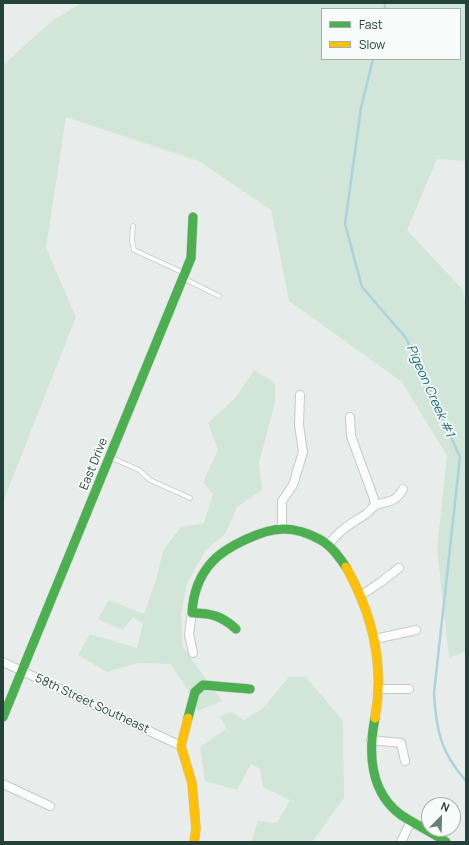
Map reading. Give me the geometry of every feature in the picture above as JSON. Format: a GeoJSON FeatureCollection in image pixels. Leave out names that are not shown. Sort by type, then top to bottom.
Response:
{"type":"FeatureCollection","features":[{"type":"Feature","properties":{"kind":"street","name":"East Drive"},"geometry":{"type":"LineString","coordinates":[[3,717],[191,258],[193,217]]}},
{"type":"Feature","properties":{"kind":"street"},"geometry":{"type":"LineString","coordinates":[[282,529],[282,501],[293,485],[303,452],[299,425],[300,395]]}},
{"type":"Feature","properties":{"kind":"street"},"geometry":{"type":"LineString","coordinates":[[350,417],[351,436],[374,499],[375,506]]}},
{"type":"Feature","properties":{"kind":"street"},"geometry":{"type":"LineString","coordinates":[[328,545],[339,531],[368,513],[375,506],[398,498],[403,488]]}},
{"type":"Feature","properties":{"kind":"street"},"geometry":{"type":"LineString","coordinates":[[193,653],[189,634],[192,602],[196,588],[210,564],[223,551],[262,534],[282,529],[306,533],[328,545],[354,581],[371,623],[378,653],[378,689],[372,740],[369,751],[373,772],[382,793],[394,810],[434,833],[446,842]]}},
{"type":"Feature","properties":{"kind":"street"},"geometry":{"type":"LineString","coordinates":[[360,596],[398,568]]}},
{"type":"Feature","properties":{"kind":"street"},"geometry":{"type":"LineString","coordinates":[[192,613],[209,613],[225,618],[236,629]]}},
{"type":"Feature","properties":{"kind":"street"},"geometry":{"type":"LineString","coordinates":[[375,639],[416,630]]}},
{"type":"Feature","properties":{"kind":"street","name":"58th Street Southeast"},"geometry":{"type":"LineString","coordinates":[[3,662],[181,746]]}},
{"type":"Feature","properties":{"kind":"street"},"geometry":{"type":"LineString","coordinates":[[194,842],[196,829],[192,783],[181,746],[195,692],[203,685],[250,689]]}},
{"type":"Feature","properties":{"kind":"street"},"geometry":{"type":"LineString","coordinates":[[378,689],[409,689]]}},
{"type":"Feature","properties":{"kind":"street"},"geometry":{"type":"LineString","coordinates":[[372,740],[401,743],[405,761]]}},
{"type":"Feature","properties":{"kind":"street"},"geometry":{"type":"LineString","coordinates":[[3,784],[50,806]]}},
{"type":"Feature","properties":{"kind":"street"},"geometry":{"type":"LineString","coordinates":[[401,842],[411,821]]}},
{"type":"Feature","properties":{"kind":"lane"},"geometry":{"type":"LineString","coordinates":[[133,226],[132,241],[134,250],[219,296]]}},
{"type":"Feature","properties":{"kind":"lane"},"geometry":{"type":"LineString","coordinates":[[109,457],[139,470],[150,480],[190,498]]}},
{"type":"Feature","properties":{"kind":"green space"},"geometry":{"type":"Polygon","coordinates":[[[82,3],[466,3],[466,161],[437,159],[407,230],[463,290],[466,308],[466,651],[449,658],[437,548],[447,456],[402,382],[289,301],[271,210],[199,161],[66,117],[46,248],[76,317],[3,502],[3,65],[53,20],[82,3]]]}},
{"type":"Feature","properties":{"kind":"green space"},"geometry":{"type":"Polygon","coordinates":[[[254,370],[275,383],[275,403],[259,463],[262,490],[237,507],[225,534],[206,550],[187,583],[181,615],[183,647],[222,701],[198,711],[186,687],[170,664],[137,663],[107,672],[78,655],[90,634],[137,648],[143,623],[133,617],[123,630],[98,619],[109,600],[144,614],[157,577],[163,550],[181,527],[204,523],[213,494],[203,482],[218,450],[208,423],[236,397],[254,370]]]}},
{"type":"Feature","properties":{"kind":"green space"},"geometry":{"type":"Polygon","coordinates":[[[289,677],[306,677],[343,721],[344,798],[312,842],[251,842],[258,821],[277,823],[290,800],[263,787],[260,769],[251,764],[237,790],[205,781],[200,747],[226,729],[220,716],[231,712],[244,720],[262,709],[289,677]]]}},
{"type":"Feature","properties":{"kind":"waterway","name":"Pigeon Creek #1"},"geometry":{"type":"LineString","coordinates":[[385,3],[385,8]]}},
{"type":"Feature","properties":{"kind":"waterway","name":"Pigeon Creek #1"},"geometry":{"type":"LineString","coordinates":[[373,60],[361,108],[345,224],[362,287],[406,338],[460,457],[434,693],[436,718],[441,740],[451,761],[466,781]]}},
{"type":"Feature","properties":{"kind":"traffic: fast"},"geometry":{"type":"LineString","coordinates":[[3,717],[191,258],[193,217]]}},
{"type":"Feature","properties":{"kind":"traffic: fast"},"geometry":{"type":"LineString","coordinates":[[236,629],[226,621],[216,616],[192,613],[195,593],[207,567],[218,556],[235,545],[255,535],[275,530],[288,529],[310,535],[327,544],[346,567]]}},
{"type":"Feature","properties":{"kind":"traffic: fast"},"geometry":{"type":"LineString","coordinates":[[188,718],[195,692],[203,685],[250,689]]}},
{"type":"Feature","properties":{"kind":"traffic: fast"},"geometry":{"type":"LineString","coordinates":[[375,718],[372,758],[377,783],[383,795],[391,806],[401,815],[446,842]]}},
{"type":"Feature","properties":{"kind":"traffic: slow"},"geometry":{"type":"LineString","coordinates":[[346,567],[363,603],[370,622],[374,640],[378,678],[378,698],[375,718]]}},
{"type":"Feature","properties":{"kind":"traffic: slow"},"geometry":{"type":"LineString","coordinates":[[188,718],[181,746],[192,783],[196,829],[194,842]]}}]}
